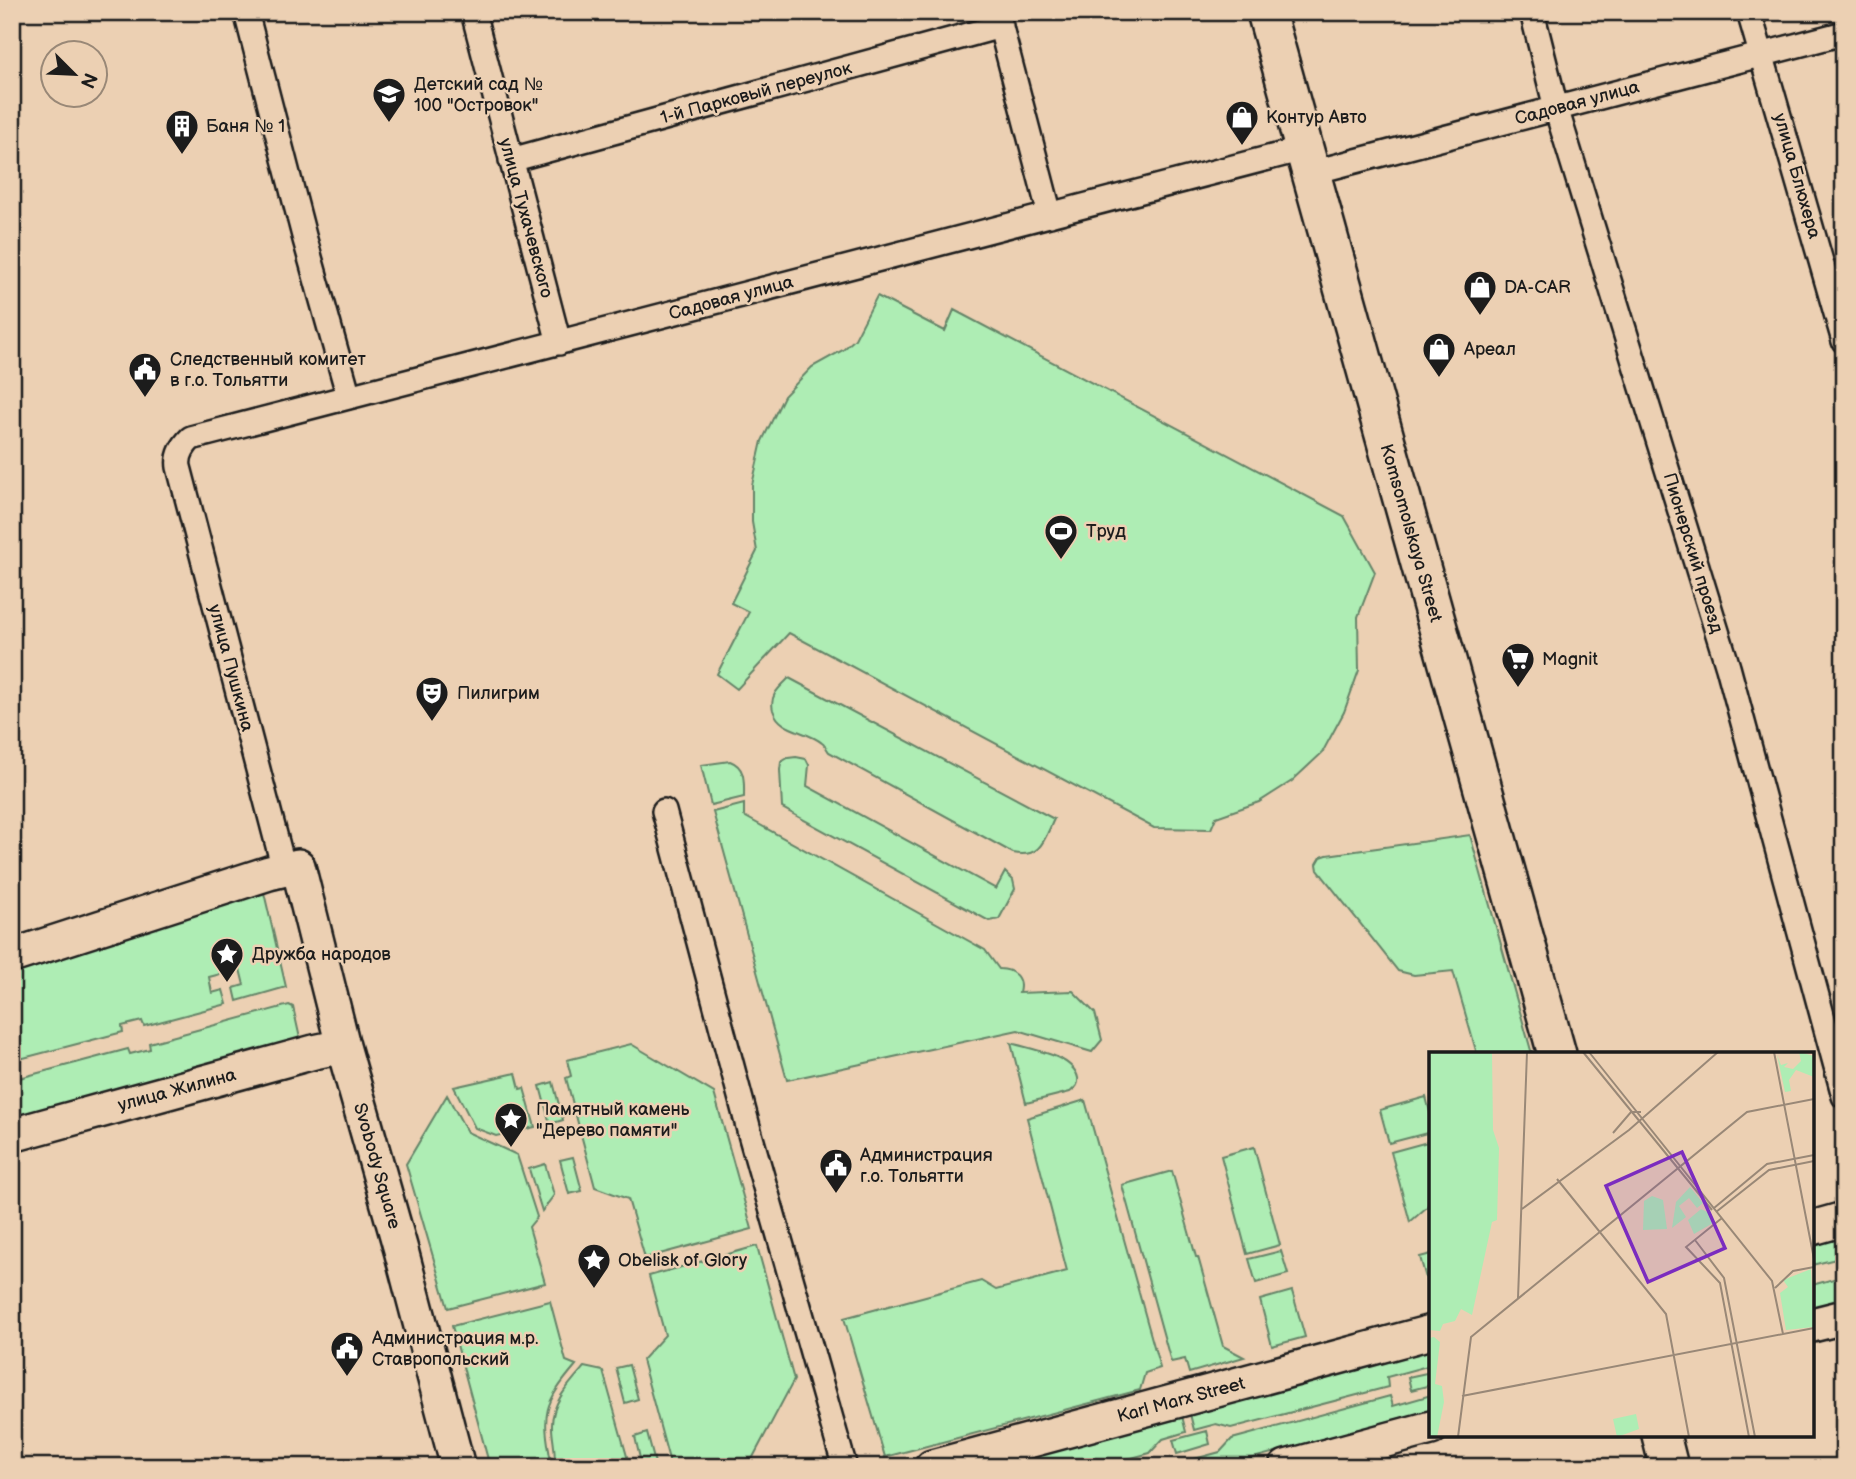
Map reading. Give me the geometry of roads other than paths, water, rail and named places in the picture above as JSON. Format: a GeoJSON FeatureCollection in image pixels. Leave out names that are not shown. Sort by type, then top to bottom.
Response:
{"type":"FeatureCollection","features":[{"type":"Feature","properties":{"kind":"main road","name":"Komsomolskaya Street"},"geometry":{"type":"LineString","coordinates":[[1266,12],[1556,1052]]}},
{"type":"Feature","properties":{"kind":"main road"},"geometry":{"type":"LineString","coordinates":[[12,956],[291,867]]}},
{"type":"Feature","properties":{"kind":"main road","name":"Svobody Square"},"geometry":{"type":"LineString","coordinates":[[291,867],[401,1250],[458,1467]]}},
{"type":"Feature","properties":{"kind":"main road","name":"улица Жилина"},"geometry":{"type":"LineString","coordinates":[[12,1135],[343,1046]]}},
{"type":"Feature","properties":{"kind":"main road"},"geometry":{"type":"LineString","coordinates":[[1814,1227],[1844,1219]]}},
{"type":"Feature","properties":{"kind":"main road"},"geometry":{"type":"LineString","coordinates":[[1814,1324],[1844,1317]]}},
{"type":"Feature","properties":{"kind":"main road","name":"Karl Marx Street"},"geometry":{"type":"LineString","coordinates":[[932,1467],[1429,1333]]}},
{"type":"Feature","properties":{"kind":"main road"},"geometry":{"type":"LineString","coordinates":[[1286,1467],[1429,1429]]}},
{"type":"Feature","properties":{"kind":"main road"},"geometry":{"type":"LineString","coordinates":[[1662,1437],[1669,1467]]}},
{"type":"Feature","properties":{"kind":"street"},"geometry":{"type":"LineString","coordinates":[[246,12],[349,397]]}},
{"type":"Feature","properties":{"kind":"street","name":"улица Тухачевского"},"geometry":{"type":"LineString","coordinates":[[473,12],[559,342]]}},
{"type":"Feature","properties":{"kind":"street","name":"Пионерский проезд"},"geometry":{"type":"LineString","coordinates":[[1532,12],[1556,108],[1728,667],[1844,1096]]}},
{"type":"Feature","properties":{"kind":"street","name":"улица Блюхера"},"geometry":{"type":"LineString","coordinates":[[1749,12],[1844,341]]}},
{"type":"Feature","properties":{"kind":"street"},"geometry":{"type":"LineString","coordinates":[[999,19],[1050,215]]}},
{"type":"Feature","properties":{"kind":"street","name":"1-й Парковый переулок"},"geometry":{"type":"LineString","coordinates":[[511,160],[999,19]]}},
{"type":"Feature","properties":{"kind":"street","name":"Садовая улица"},"geometry":{"type":"LineString","coordinates":[[179,467],[178,459],[184,445],[191,438],[559,342],[1050,215],[1556,108],[1844,33]]}},
{"type":"Feature","properties":{"kind":"street","name":"улица Пушкина"},"geometry":{"type":"LineString","coordinates":[[179,467],[291,867]]}},
{"type":"Feature","properties":{"kind":"street"},"geometry":{"type":"LineString","coordinates":[[664,811],[750,1134],[845,1467]]}},
{"type":"Feature","properties":{"kind":"place","name":"Детский сад № 100 \"Островок\""},"geometry":{"type":"Point","coordinates":[389,124]}},
{"type":"Feature","properties":{"kind":"place","name":"Контур Авто"},"geometry":{"type":"Point","coordinates":[1242,147]}},
{"type":"Feature","properties":{"kind":"place","name":"Баня № 1"},"geometry":{"type":"Point","coordinates":[182,156]}},
{"type":"Feature","properties":{"kind":"place","name":"DA-CAR"},"geometry":{"type":"Point","coordinates":[1480,317]}},
{"type":"Feature","properties":{"kind":"place","name":"Ареал"},"geometry":{"type":"Point","coordinates":[1439,379]}},
{"type":"Feature","properties":{"kind":"place","name":"Следственный комитет в г.о. Тольятти"},"geometry":{"type":"Point","coordinates":[145,399]}},
{"type":"Feature","properties":{"kind":"place","name":"Труд"},"geometry":{"type":"Point","coordinates":[1061,561]}},
{"type":"Feature","properties":{"kind":"place","name":"Magnit"},"geometry":{"type":"Point","coordinates":[1518,689]}},
{"type":"Feature","properties":{"kind":"place","name":"Пилигрим"},"geometry":{"type":"Point","coordinates":[432,723]}},
{"type":"Feature","properties":{"kind":"place","name":"Дружба народов"},"geometry":{"type":"Point","coordinates":[227,984]}},
{"type":"Feature","properties":{"kind":"place","name":"Памятный камень \"Дерево памяти\""},"geometry":{"type":"Point","coordinates":[511,1149]}},
{"type":"Feature","properties":{"kind":"place","name":"Администрация г.о. Тольятти"},"geometry":{"type":"Point","coordinates":[836,1195]}},
{"type":"Feature","properties":{"kind":"place","name":"Obelisk of Glory"},"geometry":{"type":"Point","coordinates":[594,1290]}},
{"type":"Feature","properties":{"kind":"place","name":"Администрация м.р. Ставропольский"},"geometry":{"type":"Point","coordinates":[347,1378]}}]}
